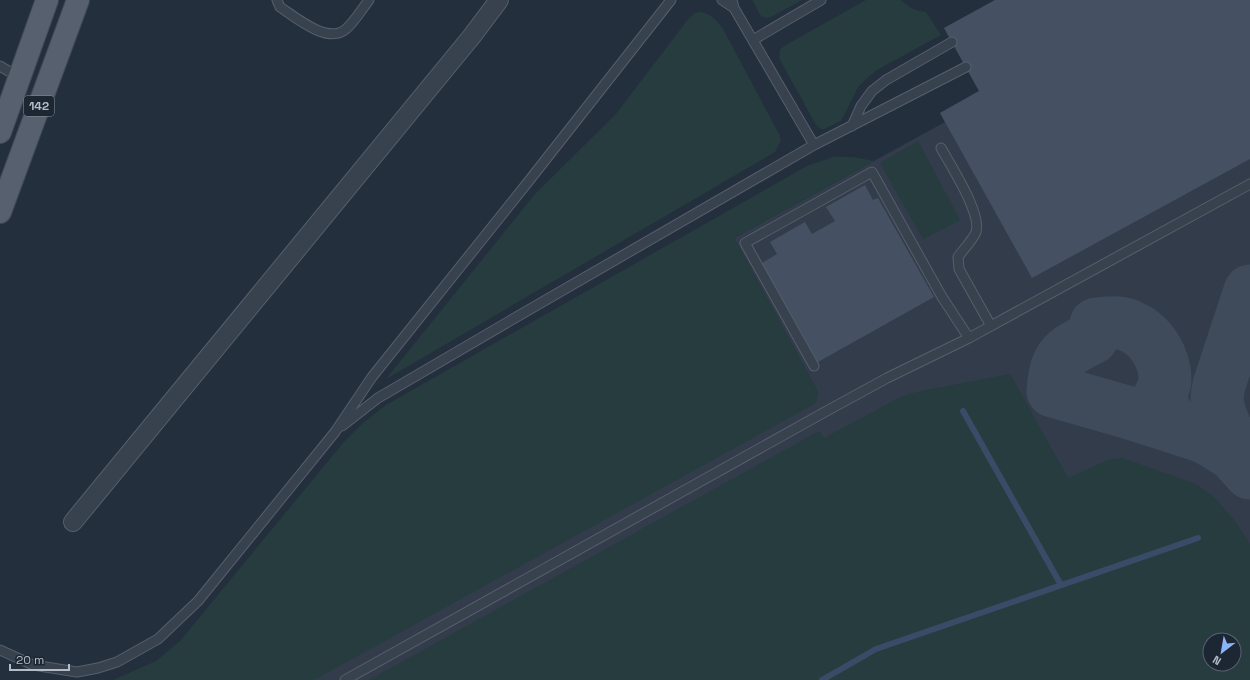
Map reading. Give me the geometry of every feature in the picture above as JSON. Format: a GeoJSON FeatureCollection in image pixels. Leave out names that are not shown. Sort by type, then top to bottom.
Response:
{"type":"FeatureCollection","features":[{"type":"Feature","properties":{"kind":"main road","name":"142"},"geometry":{"type":"LineString","coordinates":[[0,132],[47,0]]}},
{"type":"Feature","properties":{"kind":"main road","name":"142"},"geometry":{"type":"LineString","coordinates":[[0,212],[78,0]]}},
{"type":"Feature","properties":{"kind":"street"},"geometry":{"type":"LineString","coordinates":[[73,522],[462,48],[499,0]]}},
{"type":"Feature","properties":{"kind":"lane"},"geometry":{"type":"LineString","coordinates":[[277,0],[280,7],[318,32],[333,35],[345,30],[369,0]]}},
{"type":"Feature","properties":{"kind":"lane"},"geometry":{"type":"LineString","coordinates":[[0,651],[33,665],[75,676],[116,662],[158,639],[198,601],[335,432],[372,377],[671,0]]}},
{"type":"Feature","properties":{"kind":"lane"},"geometry":{"type":"LineString","coordinates":[[722,0],[733,4],[814,145]]}},
{"type":"Feature","properties":{"kind":"lane"},"geometry":{"type":"LineString","coordinates":[[753,40],[822,0]]}},
{"type":"Feature","properties":{"kind":"lane"},"geometry":{"type":"LineString","coordinates":[[852,126],[861,106],[872,91],[886,80],[952,42]]}},
{"type":"Feature","properties":{"kind":"lane"},"geometry":{"type":"LineString","coordinates":[[0,66],[20,78]]}},
{"type":"Feature","properties":{"kind":"lane"},"geometry":{"type":"LineString","coordinates":[[335,432],[378,398],[512,319],[814,145],[966,67]]}},
{"type":"Feature","properties":{"kind":"lane"},"geometry":{"type":"LineString","coordinates":[[941,148],[974,210],[977,223],[976,233],[958,258],[959,269],[991,326]]}},
{"type":"Feature","properties":{"kind":"lane"},"geometry":{"type":"LineString","coordinates":[[814,366],[745,243],[872,172],[942,297],[969,338]]}},
{"type":"Feature","properties":{"kind":"lane"},"geometry":{"type":"LineString","coordinates":[[345,680],[834,407],[892,376],[969,338],[1250,184]]}},
{"type":"Feature","properties":{"kind":"shaded area"},"geometry":{"type":"Polygon","coordinates":[[[995,0],[1250,0],[1250,680],[300,680],[818,392],[734,238],[945,122],[940,113],[979,91],[944,28],[995,0]]]}},
{"type":"Feature","properties":{"kind":"green space"},"geometry":{"type":"Polygon","coordinates":[[[752,0],[802,0],[771,17],[766,18],[761,16],[752,0]]]}},
{"type":"Feature","properties":{"kind":"green space"},"geometry":{"type":"Polygon","coordinates":[[[866,0],[901,0],[912,8],[926,12],[941,35],[877,70],[858,87],[841,121],[821,129],[816,125],[779,58],[780,50],[784,46],[866,0]]]}},
{"type":"Feature","properties":{"kind":"green space"},"geometry":{"type":"Polygon","coordinates":[[[701,12],[710,16],[722,27],[779,134],[781,140],[775,152],[386,379],[535,194],[616,114],[689,18],[695,13],[701,12]]]}},
{"type":"Feature","properties":{"kind":"green space"},"geometry":{"type":"Polygon","coordinates":[[[918,141],[960,220],[923,239],[880,163],[918,141]]]}},
{"type":"Feature","properties":{"kind":"green space"},"geometry":{"type":"Polygon","coordinates":[[[833,157],[853,157],[874,161],[734,238],[818,392],[816,403],[314,680],[113,680],[156,661],[180,641],[343,443],[363,423],[386,405],[807,166],[833,157]]]}},
{"type":"Feature","properties":{"kind":"green space"},"geometry":{"type":"Polygon","coordinates":[[[1010,374],[1068,478],[1108,460],[1122,458],[1196,484],[1214,497],[1234,520],[1250,544],[1250,680],[369,680],[819,431],[824,438],[903,396],[921,391],[1010,374]]]}},
{"type":"Feature","properties":{"kind":"building"},"geometry":{"type":"Polygon","coordinates":[[[995,0],[1250,0],[1250,159],[1032,278],[940,113],[979,91],[944,28],[995,0]]]}},
{"type":"Feature","properties":{"kind":"building"},"geometry":{"type":"Polygon","coordinates":[[[865,185],[873,200],[878,198],[934,297],[818,362],[762,263],[777,254],[770,242],[805,222],[812,234],[835,221],[826,207],[865,185]]]}},
{"type":"Feature","properties":{"kind":"waterway"},"geometry":{"type":"LineString","coordinates":[[963,411],[1061,585]]}},
{"type":"Feature","properties":{"kind":"waterway"},"geometry":{"type":"LineString","coordinates":[[822,680],[876,649],[1198,538]]}},
{"type":"Feature","properties":{"kind":"taxiway"},"geometry":{"type":"LineString","coordinates":[[1248,468],[1225,427],[1217,400],[1219,385],[1250,291]]}},
{"type":"Feature","properties":{"kind":"taxiway"},"geometry":{"type":"LineString","coordinates":[[1173,427],[1159,398],[1165,382],[1162,363],[1150,341],[1138,330],[1122,323],[1096,324],[1092,338],[1067,352],[1062,357],[1056,370],[1053,391],[1130,413],[1205,437],[1233,454],[1250,473]]}}]}
